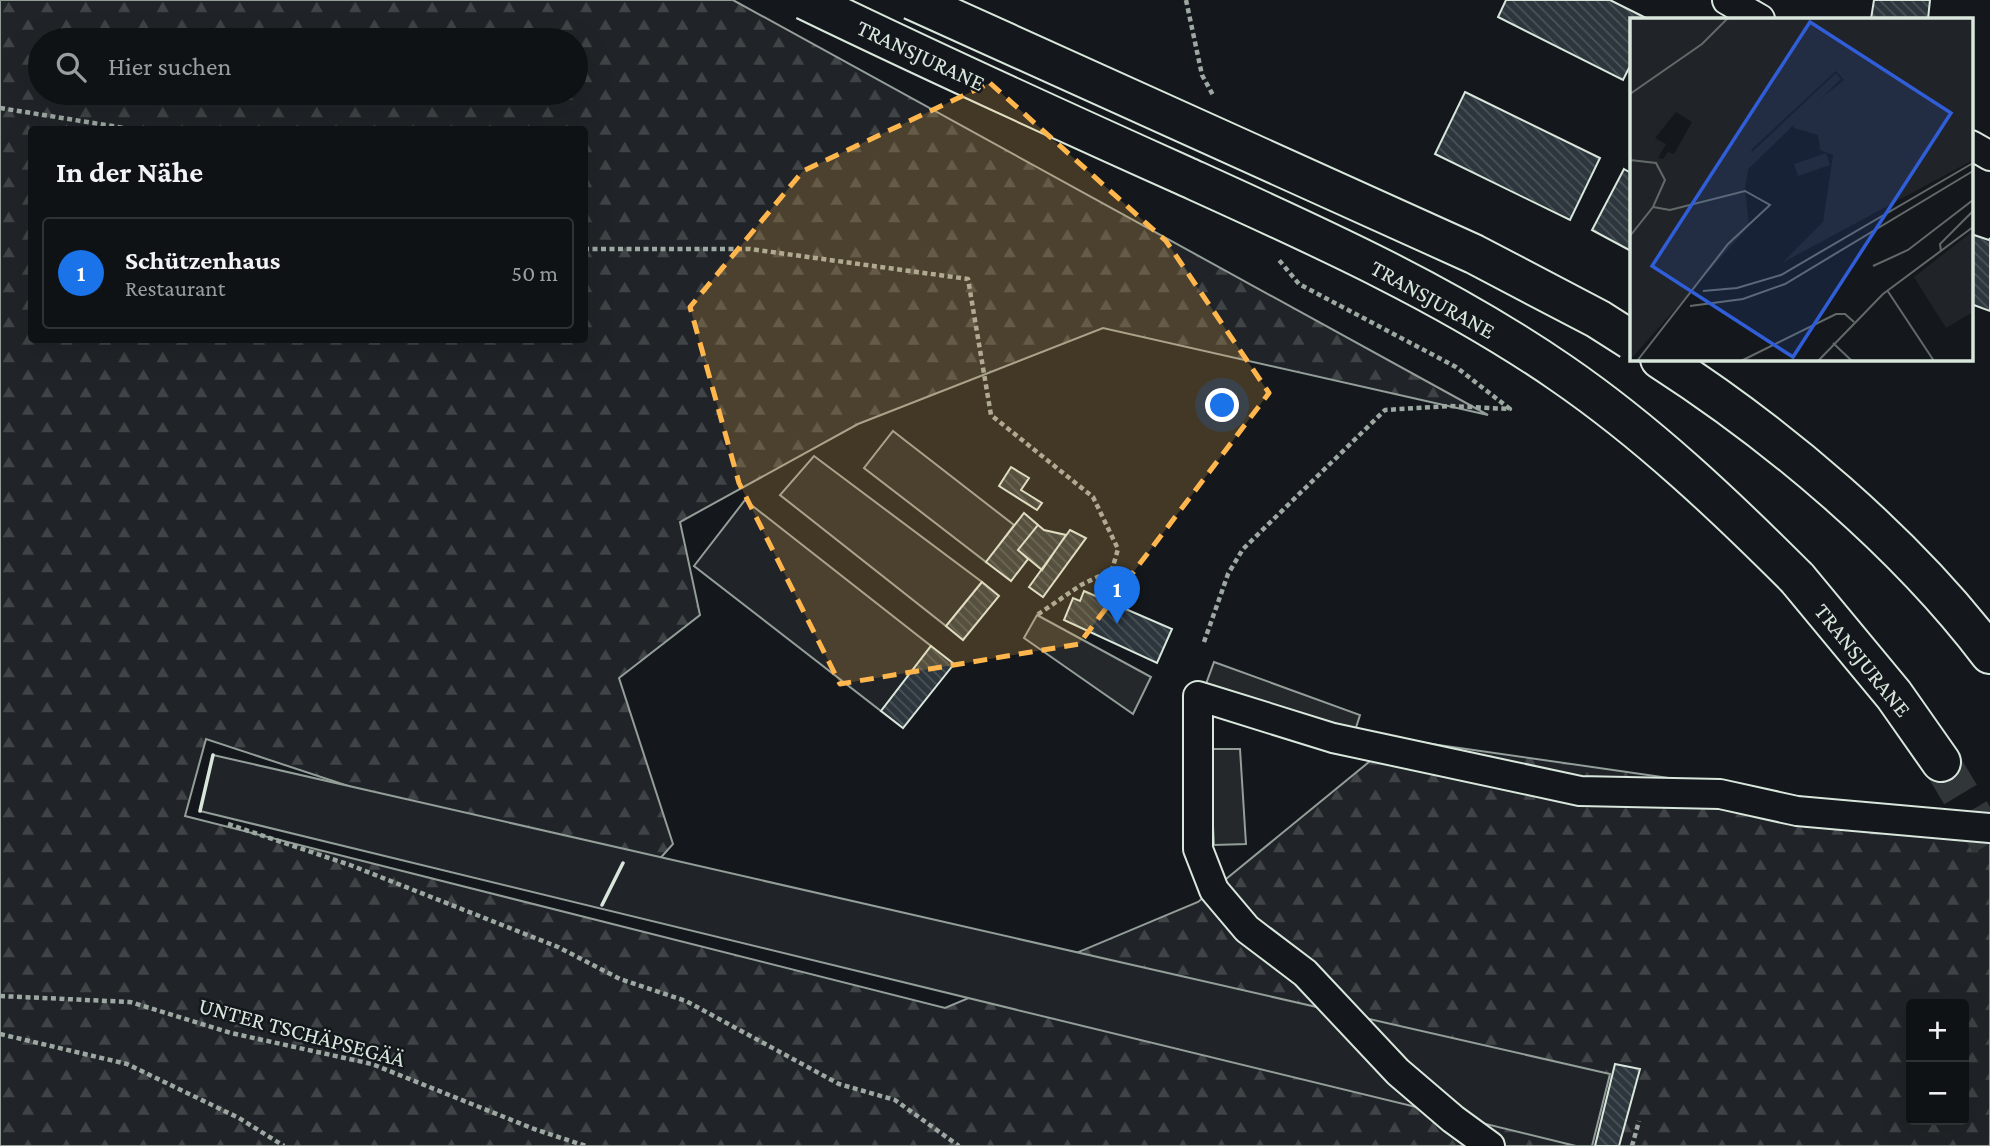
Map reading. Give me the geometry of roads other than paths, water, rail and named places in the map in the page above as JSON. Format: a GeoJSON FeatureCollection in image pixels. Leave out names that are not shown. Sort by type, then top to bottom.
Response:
{"type":"FeatureCollection","features":[{"type":"Feature","properties":{"kind":"highway","name":"TRANSJURANE"},"geometry":{"type":"LineString","coordinates":[[805,0],[1265,212],[1456,310],[1560,373],[1652,443],[1731,512],[1797,579],[1894,695],[1941,762]]}},
{"type":"Feature","properties":{"kind":"highway","name":"TRANSJURANE"},"geometry":{"type":"LineString","coordinates":[[912,0],[1474,254],[1598,319],[1630,339]]}},
{"type":"Feature","properties":{"kind":"highway"},"geometry":{"type":"LineString","coordinates":[[1661,360],[1765,434],[1841,497],[1932,586],[1990,654]]}},
{"type":"Feature","properties":{"kind":"street"},"geometry":{"type":"LineString","coordinates":[[1727,0],[1758,18]]}},
{"type":"Feature","properties":{"kind":"street"},"geometry":{"type":"LineString","coordinates":[[1972,146],[1990,156]]}},
{"type":"Feature","properties":{"kind":"street"},"geometry":{"type":"LineString","coordinates":[[1490,1146],[1453,1119],[1398,1072],[1305,974],[1247,929],[1214,890],[1198,849],[1198,696],[1333,738],[1580,790],[1720,794],[1797,811],[1990,828]]}},
{"type":"Feature","properties":{"kind":"tunnel"},"geometry":{"type":"LineString","coordinates":[[1941,762],[1990,844]]}},
{"type":"Feature","properties":{"kind":"place","name":"Schützenhaus"},"geometry":{"type":"Point","coordinates":[1117,624]}}]}
